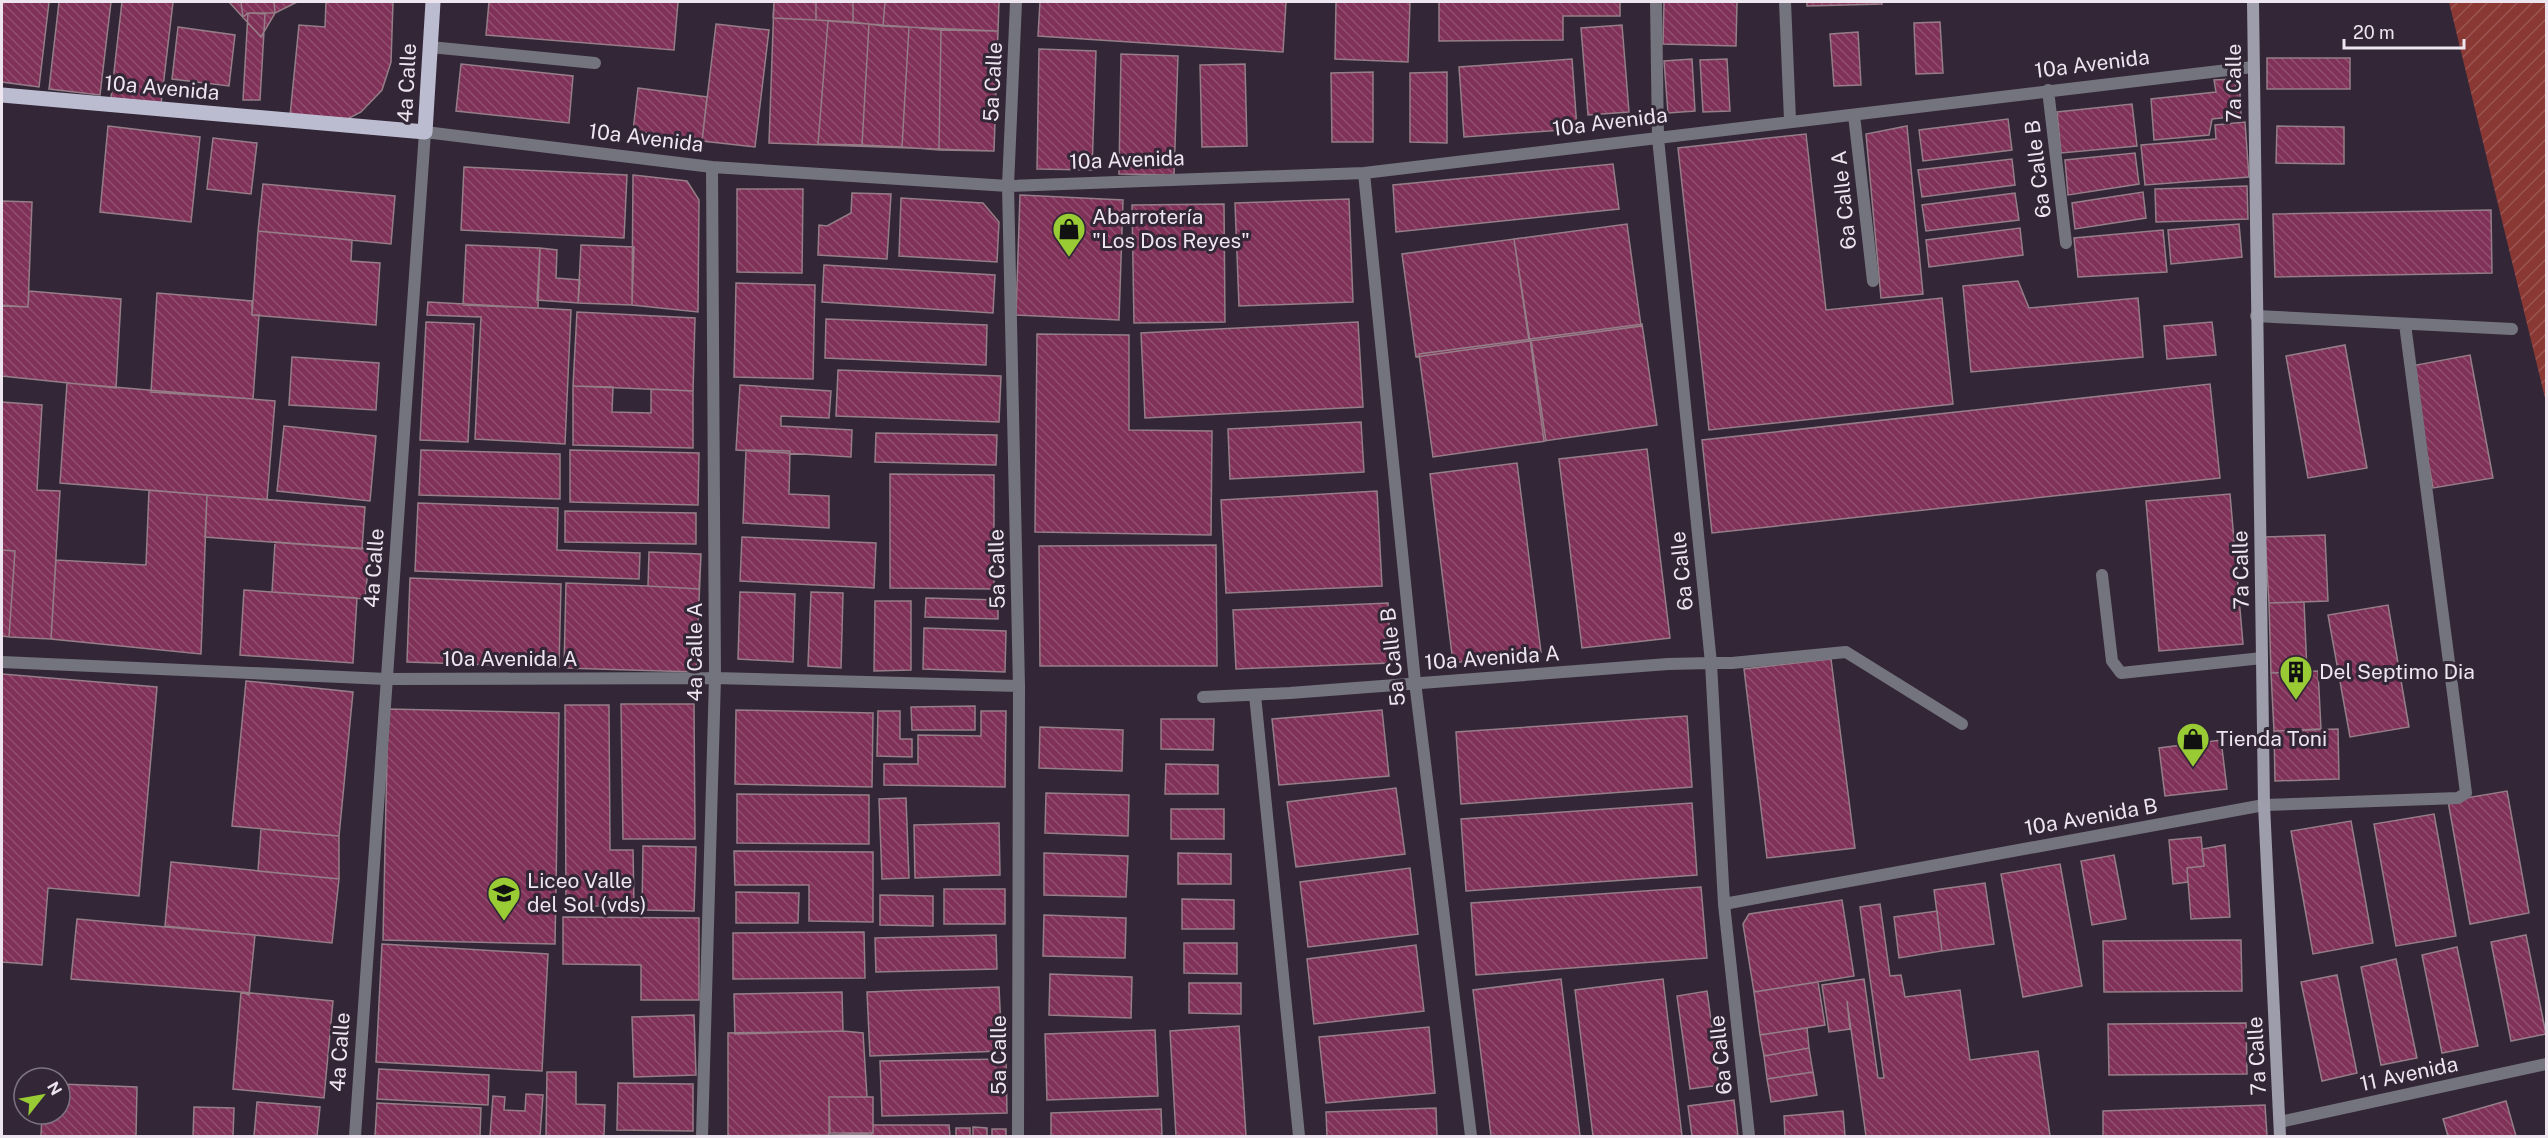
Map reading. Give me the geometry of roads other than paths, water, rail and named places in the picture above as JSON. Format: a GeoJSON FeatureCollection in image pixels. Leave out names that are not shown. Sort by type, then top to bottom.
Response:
{"type":"FeatureCollection","features":[{"type":"Feature","properties":{"kind":"main road","name":"4a Calle"},"geometry":{"type":"LineString","coordinates":[[425,132],[433,2]]}},
{"type":"Feature","properties":{"kind":"main road","name":"7a Calle"},"geometry":{"type":"LineString","coordinates":[[2253,2],[2264,805],[2280,1137]]}},
{"type":"Feature","properties":{"kind":"main road","name":"10a Avenida"},"geometry":{"type":"LineString","coordinates":[[2,95],[425,132]]}},
{"type":"Feature","properties":{"kind":"street","name":"5a Calle"},"geometry":{"type":"LineString","coordinates":[[1016,2],[1008,186],[1019,686],[1018,1137]]}},
{"type":"Feature","properties":{"kind":"street","name":"6a Calle"},"geometry":{"type":"LineString","coordinates":[[1656,2],[1658,138],[1712,663],[1724,904],[1749,1137]]}},
{"type":"Feature","properties":{"kind":"street"},"geometry":{"type":"LineString","coordinates":[[1785,2],[1790,120]]}},
{"type":"Feature","properties":{"kind":"street"},"geometry":{"type":"LineString","coordinates":[[430,47],[595,63]]}},
{"type":"Feature","properties":{"kind":"street","name":"10a Avenida"},"geometry":{"type":"LineString","coordinates":[[425,132],[712,167],[1008,186],[1364,173],[1790,120],[1854,115],[2253,67]]}},
{"type":"Feature","properties":{"kind":"street","name":"6a Calle B"},"geometry":{"type":"LineString","coordinates":[[2048,90],[2066,243]]}},
{"type":"Feature","properties":{"kind":"street","name":"6a Calle A"},"geometry":{"type":"LineString","coordinates":[[1854,115],[1873,281]]}},
{"type":"Feature","properties":{"kind":"street","name":"4a Calle"},"geometry":{"type":"LineString","coordinates":[[355,1137],[425,132]]}},
{"type":"Feature","properties":{"kind":"street","name":"4a Calle A"},"geometry":{"type":"LineString","coordinates":[[702,1137],[716,678],[712,167]]}},
{"type":"Feature","properties":{"kind":"street","name":"5a Calle B"},"geometry":{"type":"LineString","coordinates":[[1364,173],[1415,682],[1471,1137]]}},
{"type":"Feature","properties":{"kind":"street"},"geometry":{"type":"LineString","coordinates":[[2256,316],[2512,329]]}},
{"type":"Feature","properties":{"kind":"street","name":"10a Avenida B"},"geometry":{"type":"LineString","coordinates":[[1724,904],[2264,805],[2458,798],[2466,793],[2405,324]]}},
{"type":"Feature","properties":{"kind":"street"},"geometry":{"type":"LineString","coordinates":[[2102,575],[2112,661],[2121,673],[2262,658]]}},
{"type":"Feature","properties":{"kind":"street","name":"10a Avenida A"},"geometry":{"type":"LineString","coordinates":[[1203,697],[1732,663],[1846,652],[1962,724]]}},
{"type":"Feature","properties":{"kind":"street","name":"10a Avenida A"},"geometry":{"type":"LineString","coordinates":[[2,662],[387,679],[716,678],[1019,686]]}},
{"type":"Feature","properties":{"kind":"street"},"geometry":{"type":"LineString","coordinates":[[1256,695],[1299,1137]]}},
{"type":"Feature","properties":{"kind":"street","name":"11 Avenida"},"geometry":{"type":"LineString","coordinates":[[2280,1122],[2547,1064]]}},
{"type":"Feature","properties":{"kind":"place","name":"Abarrotería \"Los Dos Reyes\""},"geometry":{"type":"Point","coordinates":[1069,258]}},
{"type":"Feature","properties":{"kind":"place","name":"Del Septimo Dia"},"geometry":{"type":"Point","coordinates":[2296,701]}},
{"type":"Feature","properties":{"kind":"place","name":"Tienda Toni"},"geometry":{"type":"Point","coordinates":[2193,768]}},
{"type":"Feature","properties":{"kind":"place","name":"Liceo Valle del Sol (vds)"},"geometry":{"type":"Point","coordinates":[504,922]}}]}
